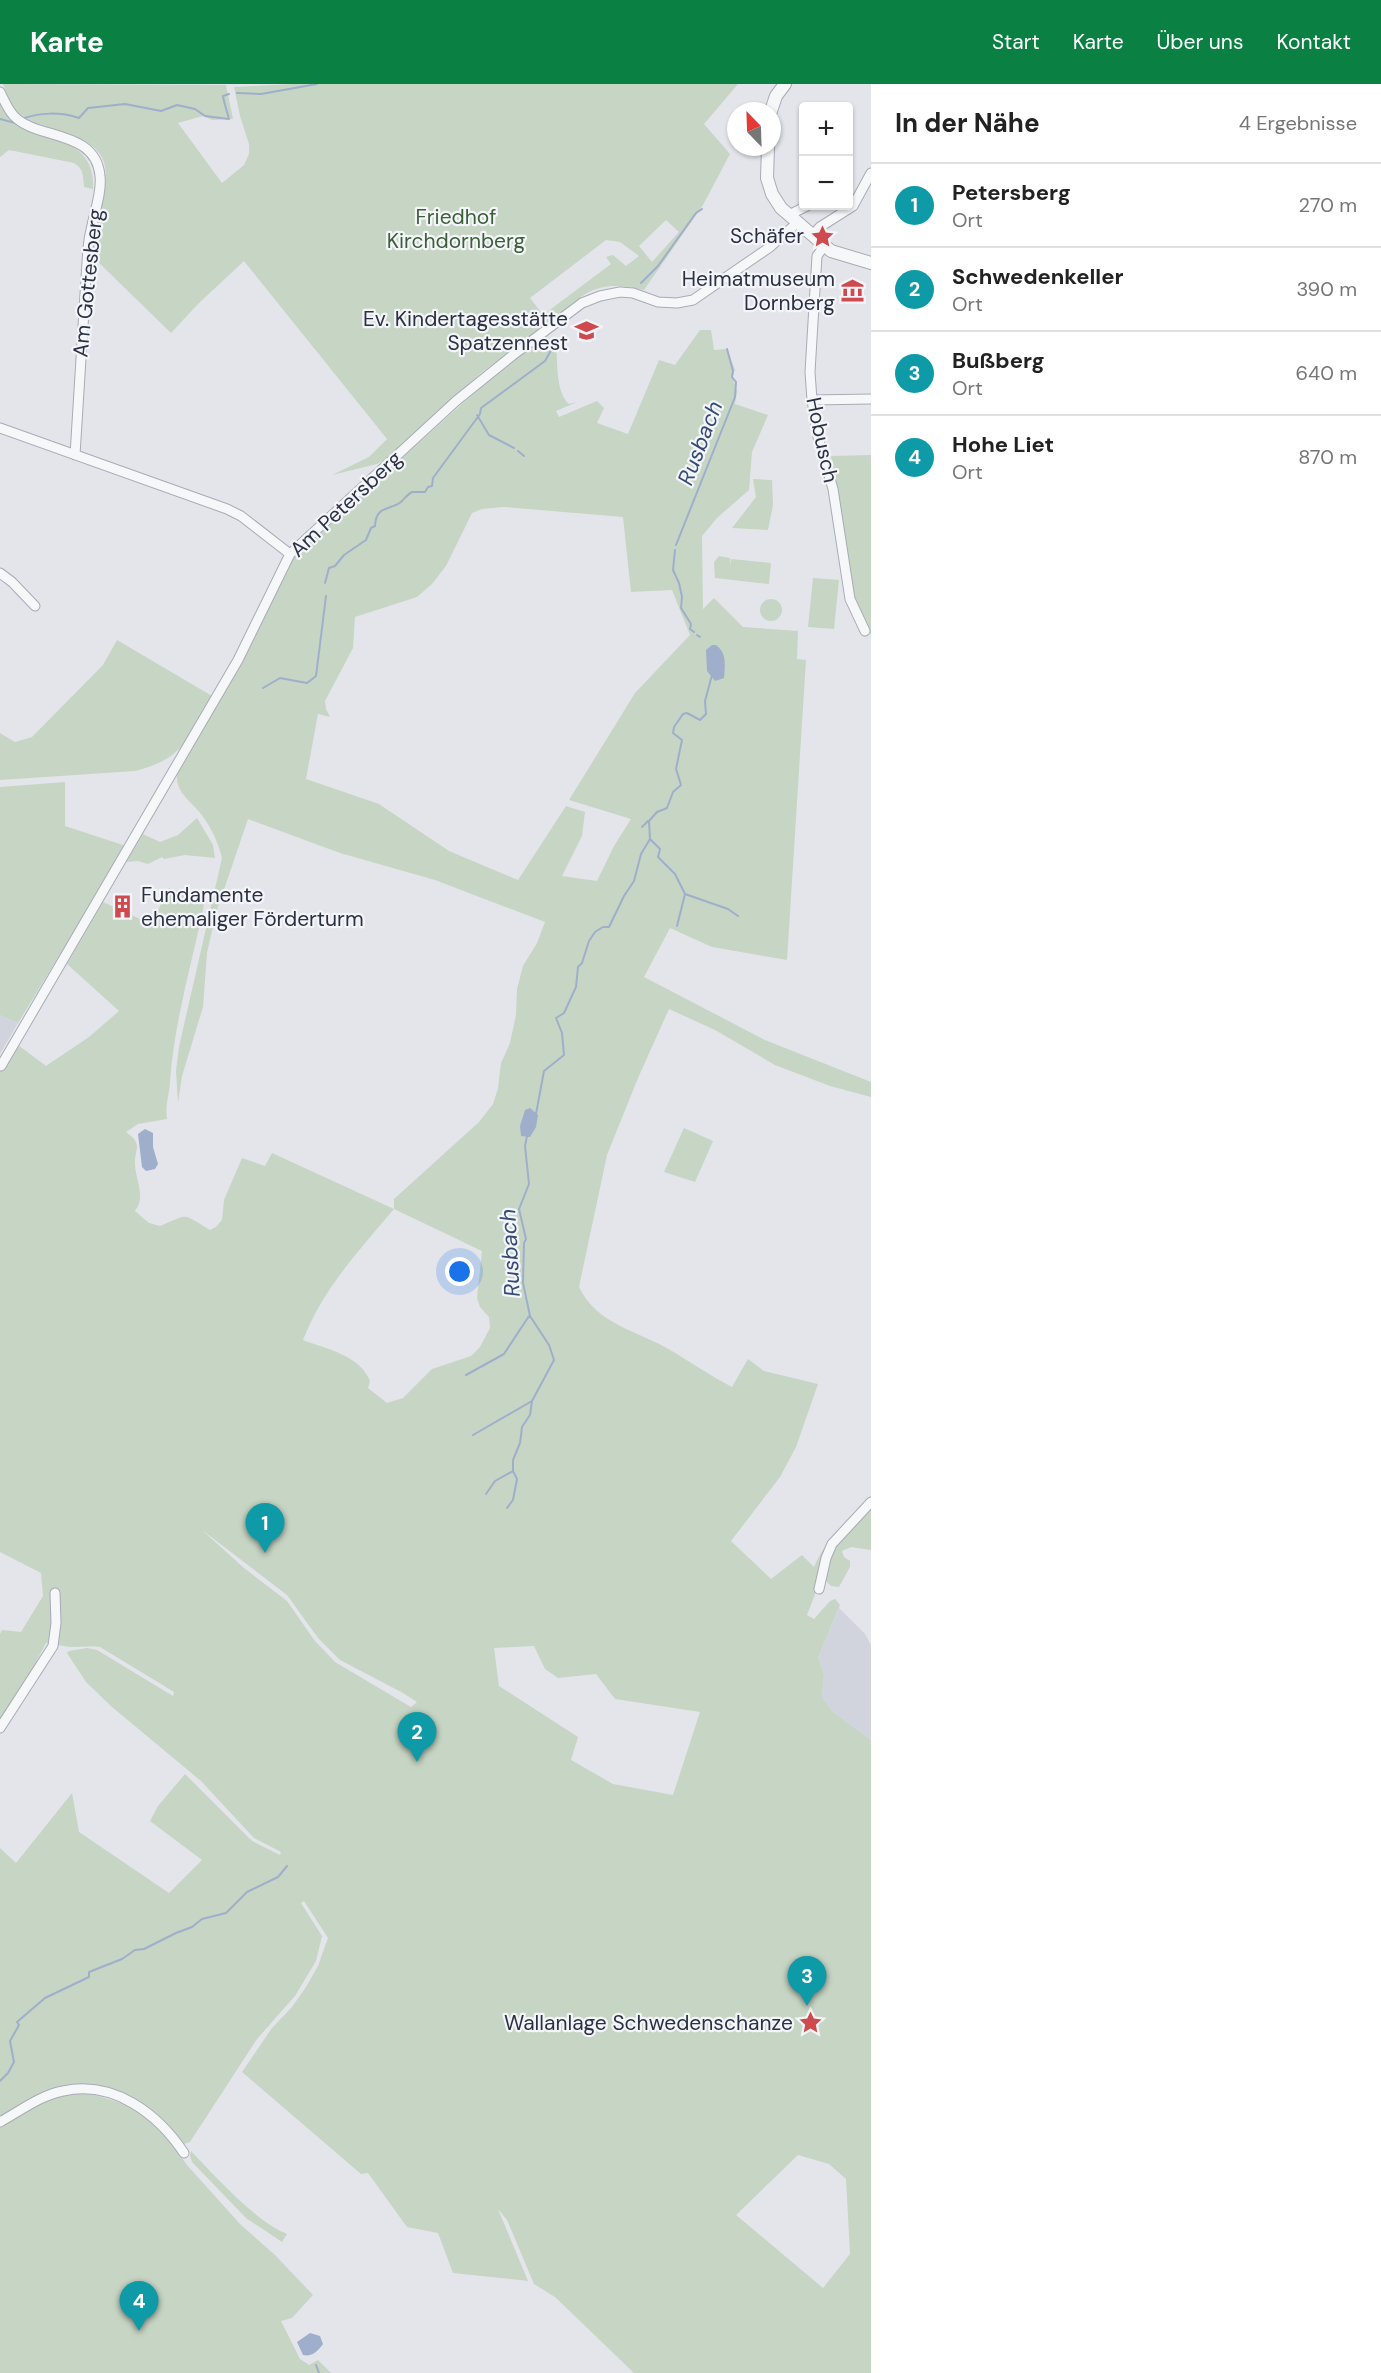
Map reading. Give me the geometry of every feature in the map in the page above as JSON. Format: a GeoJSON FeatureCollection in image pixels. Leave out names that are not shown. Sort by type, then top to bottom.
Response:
{"type":"FeatureCollection","features":[{"type":"Feature","properties":{"kind":"street"},"geometry":{"type":"LineString","coordinates":[[774,102],[785,84]]}},
{"type":"Feature","properties":{"kind":"street","name":"Am Gottesberg"},"geometry":{"type":"LineString","coordinates":[[0,92],[14,117],[72,140],[91,154],[100,177],[87,262],[75,455]]}},
{"type":"Feature","properties":{"kind":"street"},"geometry":{"type":"LineString","coordinates":[[767,156],[769,186],[776,201],[793,219],[824,246],[840,255],[871,263]]}},
{"type":"Feature","properties":{"kind":"street"},"geometry":{"type":"LineString","coordinates":[[812,236],[820,227],[853,206],[871,173]]}},
{"type":"Feature","properties":{"kind":"street","name":"Am Petersberg"},"geometry":{"type":"LineString","coordinates":[[1,1066],[227,680],[290,554],[456,401],[582,303],[600,296],[621,292],[633,293],[658,302],[677,303],[693,300],[763,252],[803,210]]}},
{"type":"Feature","properties":{"kind":"street","name":"Hobusch"},"geometry":{"type":"LineString","coordinates":[[824,246],[817,256],[810,372],[812,400],[818,437],[833,489],[850,599],[865,631]]}},
{"type":"Feature","properties":{"kind":"street"},"geometry":{"type":"LineString","coordinates":[[812,400],[871,399]]}},
{"type":"Feature","properties":{"kind":"street"},"geometry":{"type":"LineString","coordinates":[[0,428],[227,509],[241,516],[290,554]]}},
{"type":"Feature","properties":{"kind":"street"},"geometry":{"type":"LineString","coordinates":[[0,573],[35,606]]}},
{"type":"Feature","properties":{"kind":"street"},"geometry":{"type":"LineString","coordinates":[[819,1589],[826,1558],[832,1544],[871,1502]]}},
{"type":"Feature","properties":{"kind":"street"},"geometry":{"type":"LineString","coordinates":[[0,1728],[53,1646],[56,1623],[55,1593]]}},
{"type":"Feature","properties":{"kind":"street"},"geometry":{"type":"LineString","coordinates":[[0,2122],[39,2099],[62,2091],[98,2090],[120,2096],[138,2105],[165,2129],[184,2153]]}},
{"type":"Feature","properties":{"kind":"shaded area"},"geometry":{"type":"Polygon","coordinates":[[[0,1015],[18,1023],[0,1054],[0,1015]]]}},
{"type":"Feature","properties":{"kind":"shaded area"},"geometry":{"type":"Polygon","coordinates":[[[839,1608],[865,1634],[871,1645],[871,1740],[833,1712],[822,1697],[824,1674],[818,1658],[839,1608]]]}},
{"type":"Feature","properties":{"kind":"green space","name":"Friedhof Kirchdornberg"},"geometry":{"type":"Polygon","coordinates":[[[3,84],[226,85],[233,119],[212,120],[203,116],[178,123],[222,183],[244,165],[249,154],[249,144],[234,87],[292,84],[738,84],[704,124],[727,151],[727,156],[729,156],[703,205],[644,290],[614,286],[592,290],[585,294],[481,373],[392,456],[377,464],[332,475],[369,457],[387,439],[244,261],[171,333],[93,257],[106,176],[101,155],[93,146],[82,140],[21,115],[12,105],[3,84]],[[666,220],[639,246],[652,262],[679,232],[666,220]],[[606,240],[530,298],[543,315],[611,264],[606,257],[613,255],[626,266],[639,256],[620,242],[606,240]]]}},
{"type":"Feature","properties":{"kind":"green space"},"geometry":{"type":"Polygon","coordinates":[[[0,99],[9,117],[15,123],[56,138],[79,151],[87,160],[92,173],[93,189],[84,187],[81,170],[74,163],[9,150],[0,157],[0,99]]]}},
{"type":"Feature","properties":{"kind":"green space"},"geometry":{"type":"Polygon","coordinates":[[[700,330],[711,330],[714,350],[727,349],[735,370],[732,376],[737,391],[735,404],[768,415],[752,452],[749,490],[717,518],[702,536],[703,609],[714,598],[743,627],[798,631],[797,659],[806,660],[787,960],[712,947],[670,928],[644,977],[765,1040],[871,1082],[871,1097],[830,1086],[775,1065],[715,1030],[669,1009],[607,1155],[579,1287],[596,1310],[608,1319],[672,1351],[732,1387],[748,1359],[764,1371],[818,1384],[796,1447],[780,1477],[731,1541],[771,1579],[802,1555],[814,1567],[837,1532],[871,1508],[871,1550],[851,1547],[842,1551],[844,1557],[850,1561],[850,1567],[839,1587],[831,1586],[825,1580],[817,1589],[807,1615],[814,1619],[830,1601],[835,1599],[840,1605],[818,1658],[824,1674],[822,1697],[833,1712],[871,1740],[871,2373],[634,2373],[555,2297],[534,2284],[507,2220],[498,2209],[528,2281],[453,2273],[438,2233],[407,2227],[368,2173],[361,2174],[242,2072],[272,2028],[292,2007],[318,1966],[328,1938],[304,1901],[301,1903],[322,1936],[316,1961],[295,1996],[257,2039],[190,2142],[184,2144],[140,2102],[113,2089],[98,2087],[76,2088],[0,2118],[0,1848],[16,1863],[72,1793],[79,1832],[169,1893],[202,1860],[150,1821],[158,1806],[185,1774],[252,1841],[280,1855],[281,1852],[254,1838],[201,1781],[112,1707],[86,1682],[67,1653],[69,1651],[87,1648],[97,1650],[173,1696],[174,1692],[100,1647],[70,1647],[46,1643],[16,1700],[0,1723],[0,1634],[2,1630],[21,1632],[43,1596],[41,1573],[0,1552],[0,1063],[18,1045],[46,1066],[89,1037],[119,1011],[67,964],[103,902],[151,924],[169,888],[205,900],[175,1036],[167,1119],[138,1124],[126,1132],[137,1146],[135,1163],[140,1200],[135,1211],[149,1223],[160,1226],[185,1217],[210,1230],[216,1227],[222,1220],[224,1200],[242,1158],[265,1166],[272,1153],[394,1209],[394,1199],[479,1122],[493,1104],[498,1088],[501,1063],[510,1043],[516,1015],[517,989],[523,966],[537,943],[545,922],[435,880],[340,853],[248,819],[216,913],[207,953],[203,1007],[182,1076],[178,1103],[176,1071],[179,1047],[222,858],[208,824],[179,787],[177,775],[250,647],[290,562],[297,553],[495,374],[546,336],[556,343],[561,392],[569,404],[577,402],[556,411],[559,417],[597,401],[604,408],[597,423],[628,434],[659,360],[675,365],[700,330]],[[504,507],[482,509],[472,513],[446,566],[432,584],[417,597],[355,617],[353,648],[325,701],[330,717],[318,714],[306,779],[379,804],[449,851],[518,880],[566,806],[585,812],[582,836],[562,876],[597,881],[614,846],[631,819],[569,800],[635,693],[690,635],[672,590],[631,592],[623,517],[504,507]],[[394,1209],[355,1255],[332,1287],[311,1321],[303,1340],[341,1354],[359,1365],[370,1381],[368,1388],[387,1403],[403,1398],[432,1369],[471,1356],[480,1347],[490,1328],[489,1317],[480,1307],[477,1298],[482,1251],[394,1209]],[[202,1530],[244,1568],[287,1601],[315,1641],[335,1662],[411,1707],[417,1702],[340,1660],[318,1638],[287,1595],[202,1530]],[[534,1646],[494,1648],[499,1686],[578,1737],[571,1760],[613,1784],[673,1795],[700,1712],[615,1699],[596,1674],[558,1678],[545,1669],[534,1646]],[[798,2155],[736,2215],[823,2288],[850,2254],[846,2179],[829,2164],[798,2155]]]}},
{"type":"Feature","properties":{"kind":"green space"},"geometry":{"type":"Polygon","coordinates":[[[871,455],[871,635],[853,599],[831,456],[871,455]]]}},
{"type":"Feature","properties":{"kind":"green space"},"geometry":{"type":"Polygon","coordinates":[[[753,479],[772,480],[773,505],[768,530],[732,528],[756,497],[753,479]]]}},
{"type":"Feature","properties":{"kind":"green space"},"geometry":{"type":"Polygon","coordinates":[[[719,556],[730,558],[730,565],[731,559],[771,563],[769,584],[715,578],[714,562],[719,556]]]}},
{"type":"Feature","properties":{"kind":"green space"},"geometry":{"type":"Polygon","coordinates":[[[813,578],[839,580],[834,629],[808,627],[813,578]]]}},
{"type":"Feature","properties":{"kind":"green space"},"geometry":{"type":"Polygon","coordinates":[[[771,599],[779,602],[782,610],[779,618],[771,621],[763,618],[760,610],[763,602],[771,599]]]}},
{"type":"Feature","properties":{"kind":"green space"},"geometry":{"type":"Polygon","coordinates":[[[117,640],[212,696],[184,744],[165,760],[135,771],[0,780],[0,733],[15,742],[32,737],[103,665],[117,640]]]}},
{"type":"Feature","properties":{"kind":"green space"},"geometry":{"type":"Polygon","coordinates":[[[65,782],[65,826],[126,846],[18,1023],[0,1015],[0,787],[65,782]]]}},
{"type":"Feature","properties":{"kind":"green space"},"geometry":{"type":"Polygon","coordinates":[[[197,818],[213,845],[215,858],[185,855],[164,859],[162,857],[148,864],[138,861],[126,862],[143,834],[160,842],[178,835],[197,818]]]}},
{"type":"Feature","properties":{"kind":"green space"},"geometry":{"type":"Polygon","coordinates":[[[684,1128],[713,1141],[695,1182],[664,1172],[684,1128]]]}},
{"type":"Feature","properties":{"kind":"green space"},"geometry":{"type":"Polygon","coordinates":[[[79,2093],[95,2095],[137,2108],[163,2132],[187,2165],[240,2224],[275,2255],[313,2295],[292,2318],[281,2321],[300,2359],[309,2365],[318,2360],[331,2373],[0,2373],[0,2126],[47,2101],[79,2093]]]}},
{"type":"Feature","properties":{"kind":"green space"},"geometry":{"type":"Polygon","coordinates":[[[191,2151],[249,2209],[287,2234],[282,2242],[246,2218],[192,2162],[191,2151]]]}},
{"type":"Feature","properties":{"kind":"water"},"geometry":{"type":"Polygon","coordinates":[[[712,645],[720,648],[725,668],[724,678],[715,681],[707,671],[706,650],[712,645]]]}},
{"type":"Feature","properties":{"kind":"water"},"geometry":{"type":"Polygon","coordinates":[[[530,1108],[538,1115],[536,1127],[530,1137],[521,1136],[520,1126],[525,1110],[530,1108]]]}},
{"type":"Feature","properties":{"kind":"water"},"geometry":{"type":"Polygon","coordinates":[[[145,1129],[153,1133],[153,1147],[158,1164],[155,1169],[146,1171],[142,1167],[138,1134],[145,1129]]]}},
{"type":"Feature","properties":{"kind":"water"},"geometry":{"type":"Polygon","coordinates":[[[310,2333],[320,2336],[323,2344],[314,2353],[303,2355],[297,2342],[310,2333]]]}},
{"type":"Feature","properties":{"kind":"waterway"},"geometry":{"type":"LineString","coordinates":[[237,93],[261,94],[317,84]]}},
{"type":"Feature","properties":{"kind":"waterway"},"geometry":{"type":"LineString","coordinates":[[22,119],[50,114],[79,118],[88,108],[125,104],[161,111],[177,105],[195,109],[205,116],[229,119],[223,96],[229,94]]}},
{"type":"Feature","properties":{"kind":"waterway"},"geometry":{"type":"LineString","coordinates":[[0,119],[15,123],[17,121]]}},
{"type":"Feature","properties":{"kind":"waterway"},"geometry":{"type":"LineString","coordinates":[[641,283],[658,266],[696,213],[702,209]]}},
{"type":"Feature","properties":{"kind":"waterway"},"geometry":{"type":"LineString","coordinates":[[325,583],[329,568],[335,566],[344,555],[366,540],[381,512],[401,502],[412,492],[425,492],[428,487],[432,486],[433,478],[480,414],[481,408],[545,361],[553,347]]}},
{"type":"Feature","properties":{"kind":"waterway","name":"Rusbach"},"geometry":{"type":"LineString","coordinates":[[676,545],[735,397],[736,382],[732,377],[733,371],[727,349]]}},
{"type":"Feature","properties":{"kind":"waterway"},"geometry":{"type":"LineString","coordinates":[[477,415],[489,435],[514,448]]}},
{"type":"Feature","properties":{"kind":"waterway"},"geometry":{"type":"LineString","coordinates":[[518,451],[524,456]]}},
{"type":"Feature","properties":{"kind":"waterway","name":"Rusbach"},"geometry":{"type":"LineString","coordinates":[[675,550],[673,570],[682,597],[681,608],[691,624],[690,629],[694,632]]}},
{"type":"Feature","properties":{"kind":"waterway"},"geometry":{"type":"LineString","coordinates":[[263,688],[280,678],[307,683],[316,676],[326,596]]}},
{"type":"Feature","properties":{"kind":"waterway","name":"Rusbach"},"geometry":{"type":"LineString","coordinates":[[536,1114],[544,1071],[564,1055],[562,1033],[556,1018],[564,1013],[576,987],[578,967],[582,963],[589,941],[595,932],[603,927],[609,927],[634,881],[641,854],[650,839],[649,821],[657,812],[667,808],[673,792],[681,785],[676,769],[682,740],[673,733],[674,727],[683,714],[687,713],[700,720],[706,714],[705,701],[712,675]]}},
{"type":"Feature","properties":{"kind":"waterway","name":"Rusbach"},"geometry":{"type":"LineString","coordinates":[[642,827],[648,821]]}},
{"type":"Feature","properties":{"kind":"waterway","name":"Rusbach"},"geometry":{"type":"LineString","coordinates":[[650,839],[660,849],[658,857],[675,874],[685,894],[728,909],[738,916]]}},
{"type":"Feature","properties":{"kind":"waterway","name":"Rusbach"},"geometry":{"type":"LineString","coordinates":[[677,926],[685,894]]}},
{"type":"Feature","properties":{"kind":"waterway","name":"Rusbach"},"geometry":{"type":"LineString","coordinates":[[507,1508],[513,1500],[517,1479],[513,1471],[513,1460],[520,1443],[522,1427],[530,1415],[532,1401],[554,1360],[549,1345],[530,1316],[523,1283],[526,1239],[519,1209],[529,1184],[525,1146],[527,1136]]}},
{"type":"Feature","properties":{"kind":"waterway","name":"Rusbach"},"geometry":{"type":"LineString","coordinates":[[466,1375],[504,1354],[529,1316]]}},
{"type":"Feature","properties":{"kind":"waterway","name":"Rusbach"},"geometry":{"type":"LineString","coordinates":[[473,1435],[532,1401]]}},
{"type":"Feature","properties":{"kind":"waterway","name":"Rusbach"},"geometry":{"type":"LineString","coordinates":[[486,1494],[495,1481],[513,1471]]}},
{"type":"Feature","properties":{"kind":"waterway"},"geometry":{"type":"LineString","coordinates":[[0,2081],[14,2062],[10,2041],[19,2025],[17,2022],[45,1998],[89,1977],[89,1972],[122,1959],[135,1950],[144,1949],[192,1927],[202,1919],[226,1913],[247,1892],[278,1877],[287,1866]]}},
{"type":"Feature","properties":{"kind":"waterway"},"geometry":{"type":"LineString","coordinates":[[316,2365],[319,2373]]}},
{"type":"Feature","properties":{"kind":"place","name":"Schäfer"},"geometry":{"type":"Point","coordinates":[822,236]}},
{"type":"Feature","properties":{"kind":"place","name":"Heimatmuseum Dornberg"},"geometry":{"type":"Point","coordinates":[853,291]}},
{"type":"Feature","properties":{"kind":"place","name":"Ev. Kindertagesstätte Spatzennest"},"geometry":{"type":"Point","coordinates":[586,331]}},
{"type":"Feature","properties":{"kind":"place","name":"Fundamente ehemaliger Förderturm"},"geometry":{"type":"Point","coordinates":[123,907]}},
{"type":"Feature","properties":{"kind":"place","name":"Petersberg"},"geometry":{"type":"Point","coordinates":[265,1553]}},
{"type":"Feature","properties":{"kind":"place","name":"Schwedenkeller"},"geometry":{"type":"Point","coordinates":[417,1762]}},
{"type":"Feature","properties":{"kind":"place","name":"Bußberg"},"geometry":{"type":"Point","coordinates":[807,2006]}},
{"type":"Feature","properties":{"kind":"place","name":"Wallanlage Schwedenschanze"},"geometry":{"type":"Point","coordinates":[811,2023]}},
{"type":"Feature","properties":{"kind":"place","name":"Hohe Liet"},"geometry":{"type":"Point","coordinates":[139,2331]}}]}
